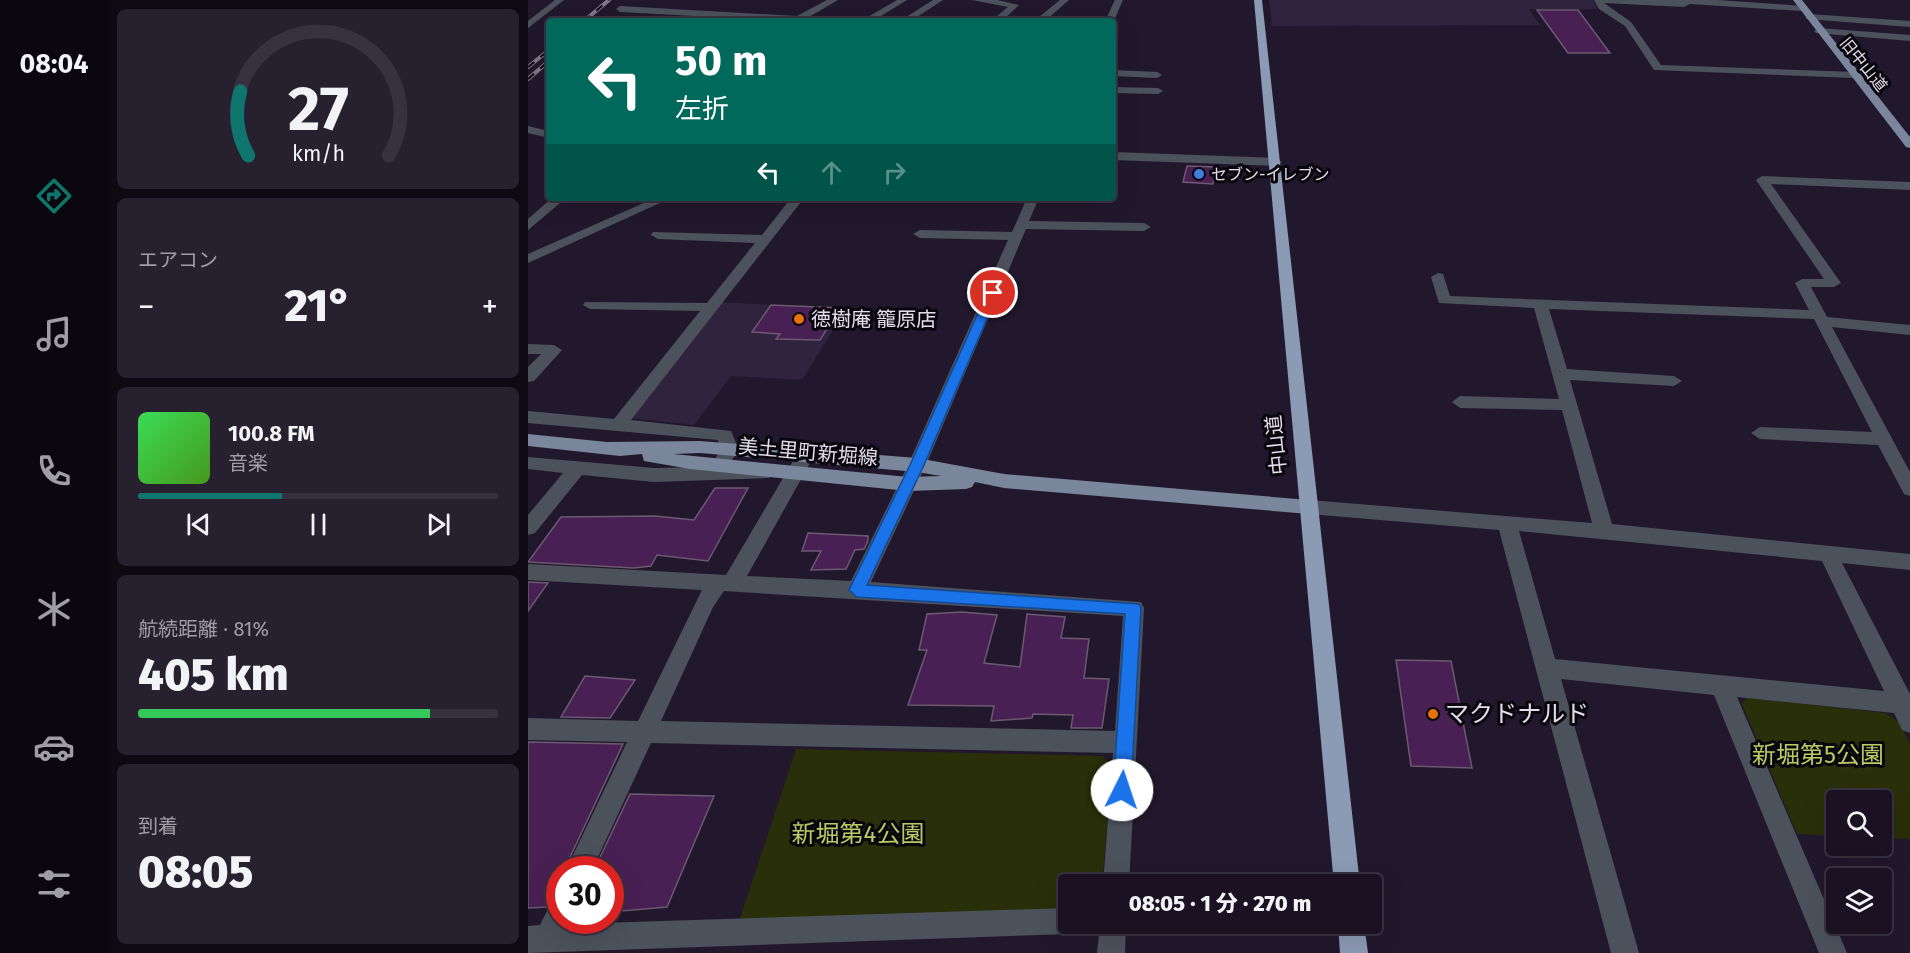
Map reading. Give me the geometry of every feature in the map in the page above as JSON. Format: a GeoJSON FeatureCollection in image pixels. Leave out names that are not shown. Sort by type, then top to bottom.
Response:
{"type":"FeatureCollection","features":[{"type":"Feature","properties":{"kind":"highway","name":"中山道"},"geometry":{"type":"LineString","coordinates":[[1258,0],[1346,874]]}},
{"type":"Feature","properties":{"kind":"highway"},"geometry":{"type":"LineString","coordinates":[[1352,934],[1354,953]]}},
{"type":"Feature","properties":{"kind":"main road","name":"旧中山道"},"geometry":{"type":"LineString","coordinates":[[1800,4],[1910,145]]}},
{"type":"Feature","properties":{"kind":"main road","name":"美土里町新堀線"},"geometry":{"type":"LineString","coordinates":[[528,440],[609,448],[718,466],[908,484],[1004,480]]}},
{"type":"Feature","properties":{"kind":"main road","name":"美土里町新堀線"},"geometry":{"type":"LineString","coordinates":[[609,448],[700,447],[917,465],[1004,480],[1309,507]]}},
{"type":"Feature","properties":{"kind":"street"},"geometry":{"type":"LineString","coordinates":[[528,25],[560,0]]}},
{"type":"Feature","properties":{"kind":"street"},"geometry":{"type":"LineString","coordinates":[[798,18],[834,0]]}},
{"type":"Feature","properties":{"kind":"street"},"geometry":{"type":"LineString","coordinates":[[871,18],[903,0]]}},
{"type":"Feature","properties":{"kind":"street"},"geometry":{"type":"LineString","coordinates":[[910,18],[939,0]]}},
{"type":"Feature","properties":{"kind":"street"},"geometry":{"type":"LineString","coordinates":[[976,0],[1015,5],[1000,18]]}},
{"type":"Feature","properties":{"kind":"street"},"geometry":{"type":"LineString","coordinates":[[1044,18],[1065,0]]}},
{"type":"Feature","properties":{"kind":"street"},"geometry":{"type":"LineString","coordinates":[[1111,18],[1119,0]]}},
{"type":"Feature","properties":{"kind":"street"},"geometry":{"type":"LineString","coordinates":[[1598,0],[1684,4],[1689,0],[1800,4]]}},
{"type":"Feature","properties":{"kind":"street"},"geometry":{"type":"LineString","coordinates":[[1598,0],[1602,7],[1628,24],[1659,68],[1854,75]]}},
{"type":"Feature","properties":{"kind":"street"},"geometry":{"type":"LineString","coordinates":[[620,9],[778,18]]}},
{"type":"Feature","properties":{"kind":"street"},"geometry":{"type":"LineString","coordinates":[[1809,17],[1910,24]]}},
{"type":"Feature","properties":{"kind":"street"},"geometry":{"type":"LineString","coordinates":[[1819,31],[1910,38]]}},
{"type":"Feature","properties":{"kind":"street"},"geometry":{"type":"LineString","coordinates":[[1116,73],[1157,75]]}},
{"type":"Feature","properties":{"kind":"street"},"geometry":{"type":"LineString","coordinates":[[1116,90],[1158,91]]}},
{"type":"Feature","properties":{"kind":"street"},"geometry":{"type":"LineString","coordinates":[[528,129],[546,134]]}},
{"type":"Feature","properties":{"kind":"street"},"geometry":{"type":"LineString","coordinates":[[1116,156],[1276,162]]}},
{"type":"Feature","properties":{"kind":"street"},"geometry":{"type":"LineString","coordinates":[[1910,186],[1762,180],[1834,282],[1802,283],[1910,489]]}},
{"type":"Feature","properties":{"kind":"street"},"geometry":{"type":"LineString","coordinates":[[528,226],[557,201]]}},
{"type":"Feature","properties":{"kind":"street"},"geometry":{"type":"LineString","coordinates":[[528,259],[658,201]]}},
{"type":"Feature","properties":{"kind":"street"},"geometry":{"type":"LineString","coordinates":[[618,425],[796,201]]}},
{"type":"Feature","properties":{"kind":"street"},"geometry":{"type":"LineString","coordinates":[[857,590],[917,465],[1033,201]]}},
{"type":"Feature","properties":{"kind":"street"},"geometry":{"type":"LineString","coordinates":[[920,234],[1144,226]]}},
{"type":"Feature","properties":{"kind":"street"},"geometry":{"type":"LineString","coordinates":[[658,235],[764,239]]}},
{"type":"Feature","properties":{"kind":"street"},"geometry":{"type":"LineString","coordinates":[[1438,277],[1444,300],[1820,318],[1910,330]]}},
{"type":"Feature","properties":{"kind":"street"},"geometry":{"type":"LineString","coordinates":[[1540,303],[1604,531]]}},
{"type":"Feature","properties":{"kind":"street"},"geometry":{"type":"LineString","coordinates":[[590,305],[709,308]]}},
{"type":"Feature","properties":{"kind":"street"},"geometry":{"type":"LineString","coordinates":[[528,349],[554,350],[528,377]]}},
{"type":"Feature","properties":{"kind":"street"},"geometry":{"type":"LineString","coordinates":[[1560,374],[1674,381]]}},
{"type":"Feature","properties":{"kind":"street"},"geometry":{"type":"LineString","coordinates":[[1460,402],[1569,405]]}},
{"type":"Feature","properties":{"kind":"street"},"geometry":{"type":"LineString","coordinates":[[528,417],[725,435],[729,450],[718,466]]}},
{"type":"Feature","properties":{"kind":"street"},"geometry":{"type":"LineString","coordinates":[[1760,433],[1883,439]]}},
{"type":"Feature","properties":{"kind":"street"},"geometry":{"type":"LineString","coordinates":[[585,856],[705,602],[725,583],[805,456]]}},
{"type":"Feature","properties":{"kind":"street"},"geometry":{"type":"LineString","coordinates":[[528,463],[654,475],[795,473]]}},
{"type":"Feature","properties":{"kind":"street"},"geometry":{"type":"LineString","coordinates":[[528,528],[577,468]]}},
{"type":"Feature","properties":{"kind":"street"},"geometry":{"type":"LineString","coordinates":[[1309,507],[1604,531],[1910,562]]}},
{"type":"Feature","properties":{"kind":"street"},"geometry":{"type":"LineString","coordinates":[[1507,523],[1625,953]]}},
{"type":"Feature","properties":{"kind":"street"},"geometry":{"type":"LineString","coordinates":[[1828,554],[1907,710]]}},
{"type":"Feature","properties":{"kind":"street"},"geometry":{"type":"LineString","coordinates":[[528,572],[1134,608],[1117,874]]}},
{"type":"Feature","properties":{"kind":"street"},"geometry":{"type":"LineString","coordinates":[[1547,668],[1721,685],[1907,710]]}},
{"type":"Feature","properties":{"kind":"street"},"geometry":{"type":"LineString","coordinates":[[1721,685],[1833,953]]}},
{"type":"Feature","properties":{"kind":"street"},"geometry":{"type":"LineString","coordinates":[[528,729],[1125,742]]}},
{"type":"Feature","properties":{"kind":"street"},"geometry":{"type":"LineString","coordinates":[[539,944],[1058,921]]}},
{"type":"Feature","properties":{"kind":"street"},"geometry":{"type":"LineString","coordinates":[[1111,953],[1112,934]]}},
{"type":"Feature","properties":{"kind":"shaded area"},"geometry":{"type":"Polygon","coordinates":[[[1269,0],[1593,0],[1598,9],[1529,9],[1540,25],[1272,26],[1269,0]]]}},
{"type":"Feature","properties":{"kind":"shaded area"},"geometry":{"type":"Polygon","coordinates":[[[721,302],[846,309],[802,380],[731,376],[694,425],[630,418],[721,302]]]}},
{"type":"Feature","properties":{"kind":"green space","name":"新堀第5公園"},"geometry":{"type":"Polygon","coordinates":[[[1747,698],[1886,713],[1901,724],[1910,744],[1910,839],[1892,838],[1892,790],[1826,790],[1826,835],[1797,834],[1742,704],[1747,698]]]}},
{"type":"Feature","properties":{"kind":"green space","name":"新堀第4公園"},"geometry":{"type":"Polygon","coordinates":[[[796,749],[1103,756],[1112,766],[1103,874],[1058,874],[1058,913],[739,921],[796,749]]]}},
{"type":"Feature","properties":{"kind":"building"},"geometry":{"type":"Polygon","coordinates":[[[1537,10],[1578,10],[1610,53],[1568,53],[1537,10]]]}},
{"type":"Feature","properties":{"kind":"building","name":"セブン-イレブン"},"geometry":{"type":"Polygon","coordinates":[[[1187,166],[1215,167],[1213,184],[1183,182],[1187,166]]]}},
{"type":"Feature","properties":{"kind":"building","name":"徳樹庵 籠原店"},"geometry":{"type":"Polygon","coordinates":[[[771,305],[840,308],[820,340],[776,339],[780,334],[752,332],[771,305]]]}},
{"type":"Feature","properties":{"kind":"building"},"geometry":{"type":"Polygon","coordinates":[[[715,488],[748,488],[708,561],[657,555],[651,566],[634,568],[528,562],[561,517],[655,516],[694,520],[715,488]]]}},
{"type":"Feature","properties":{"kind":"building"},"geometry":{"type":"Polygon","coordinates":[[[808,533],[868,536],[868,541],[864,549],[855,550],[846,569],[811,570],[821,551],[802,551],[808,533]]]}},
{"type":"Feature","properties":{"kind":"building"},"geometry":{"type":"Polygon","coordinates":[[[528,582],[548,583],[528,611],[528,582]]]}},
{"type":"Feature","properties":{"kind":"building"},"geometry":{"type":"Polygon","coordinates":[[[962,612],[997,615],[984,663],[1020,667],[1027,614],[1065,617],[1061,638],[1089,639],[1084,678],[1109,679],[1102,728],[1071,728],[1073,715],[1033,714],[1032,718],[991,721],[994,706],[908,705],[927,650],[919,650],[927,614],[962,612]]]}},
{"type":"Feature","properties":{"kind":"building","name":"マクドナルド"},"geometry":{"type":"Polygon","coordinates":[[[1396,660],[1451,661],[1472,768],[1411,766],[1396,660]]]}},
{"type":"Feature","properties":{"kind":"building"},"geometry":{"type":"Polygon","coordinates":[[[585,676],[635,680],[610,718],[561,717],[585,676]]]}},
{"type":"Feature","properties":{"kind":"building"},"geometry":{"type":"Polygon","coordinates":[[[528,742],[623,744],[571,856],[546,856],[546,907],[528,908],[528,742]]]}},
{"type":"Feature","properties":{"kind":"building"},"geometry":{"type":"Polygon","coordinates":[[[630,794],[714,796],[667,907],[624,911],[624,856],[601,856],[630,794]]]}},
{"type":"Feature","properties":{"kind":"railway"},"geometry":{"type":"LineString","coordinates":[[588,18],[609,0]]}},
{"type":"Feature","properties":{"kind":"railway"},"geometry":{"type":"LineString","coordinates":[[528,67],[546,52]]}},
{"type":"Feature","properties":{"kind":"railway"},"geometry":{"type":"LineString","coordinates":[[528,79],[546,64]]}},
{"type":"Feature","properties":{"kind":"place","name":"セブン-イレブン"},"geometry":{"type":"Point","coordinates":[1199,174]}},
{"type":"Feature","properties":{"kind":"place","name":"徳樹庵 籠原店"},"geometry":{"type":"Point","coordinates":[799,319]}},
{"type":"Feature","properties":{"kind":"place","name":"マクドナルド"},"geometry":{"type":"Point","coordinates":[1433,714]}},
{"type":"Feature","properties":{"kind":"route"},"geometry":{"type":"LineString","coordinates":[[993,293],[917,465],[857,590],[1134,608],[1122,790]]}}]}
